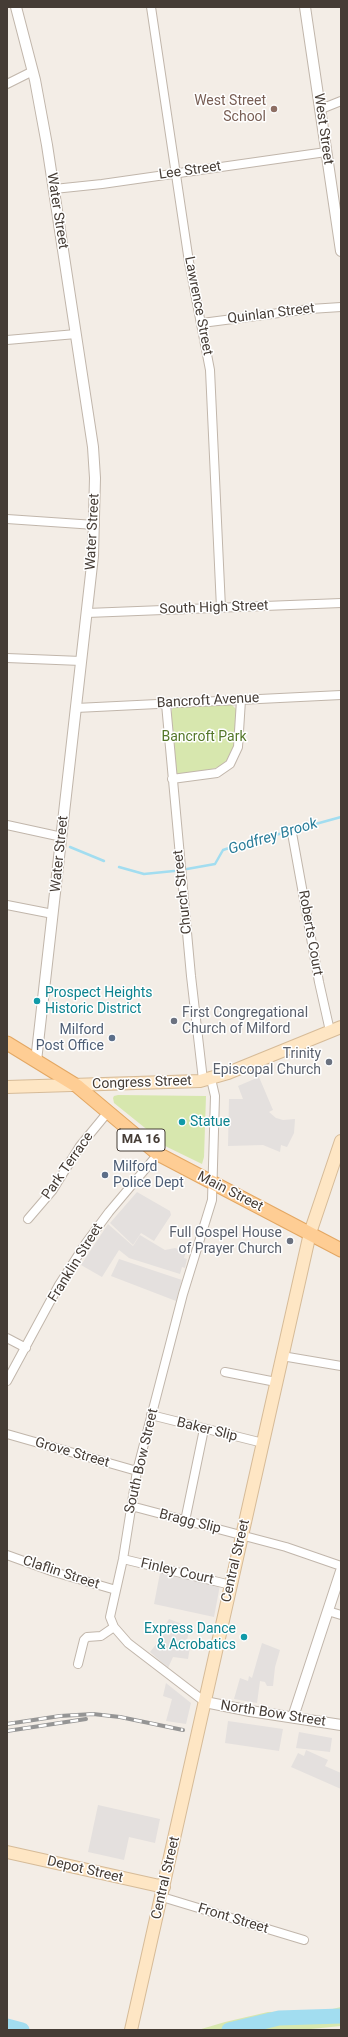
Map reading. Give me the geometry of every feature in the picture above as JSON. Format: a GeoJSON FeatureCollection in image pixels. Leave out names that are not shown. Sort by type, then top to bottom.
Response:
{"type":"FeatureCollection","features":[{"type":"Feature","properties":{"kind":"main road","name":"Congress Street"},"geometry":{"type":"LineString","coordinates":[[7,1088],[207,1080],[336,1029]]}},
{"type":"Feature","properties":{"kind":"main road","name":"Main Street"},"geometry":{"type":"LineString","coordinates":[[7,1043],[77,1086],[158,1154],[341,1250]]}},
{"type":"Feature","properties":{"kind":"main road","name":"Central Street"},"geometry":{"type":"LineString","coordinates":[[131,2030],[310,1233],[341,1141]]}},
{"type":"Feature","properties":{"kind":"main road","name":"Depot Street"},"geometry":{"type":"LineString","coordinates":[[7,1852],[163,1892]]}},
{"type":"Feature","properties":{"kind":"street","name":"Water Street"},"geometry":{"type":"LineString","coordinates":[[16,7],[33,71],[54,189],[94,454],[95,525],[62,837],[36,1061]]}},
{"type":"Feature","properties":{"kind":"street","name":"Lawrence Street"},"geometry":{"type":"LineString","coordinates":[[151,7],[189,262],[202,322],[210,370],[213,404],[221,608]]}},
{"type":"Feature","properties":{"kind":"street","name":"West Street"},"geometry":{"type":"LineString","coordinates":[[305,7],[326,152],[339,224],[341,251]]}},
{"type":"Feature","properties":{"kind":"street"},"geometry":{"type":"LineString","coordinates":[[7,84],[33,71]]}},
{"type":"Feature","properties":{"kind":"street"},"geometry":{"type":"LineString","coordinates":[[320,109],[341,102]]}},
{"type":"Feature","properties":{"kind":"street","name":"Lee Street"},"geometry":{"type":"LineString","coordinates":[[54,189],[102,184],[326,152]]}},
{"type":"Feature","properties":{"kind":"street","name":"Quinlan Street"},"geometry":{"type":"LineString","coordinates":[[202,322],[310,309],[341,307]]}},
{"type":"Feature","properties":{"kind":"street"},"geometry":{"type":"LineString","coordinates":[[7,340],[76,334]]}},
{"type":"Feature","properties":{"kind":"street"},"geometry":{"type":"LineString","coordinates":[[7,519],[95,525]]}},
{"type":"Feature","properties":{"kind":"street","name":"South High Street"},"geometry":{"type":"LineString","coordinates":[[86,614],[341,603]]}},
{"type":"Feature","properties":{"kind":"street"},"geometry":{"type":"LineString","coordinates":[[7,658],[81,661]]}},
{"type":"Feature","properties":{"kind":"street","name":"Bancroft Avenue"},"geometry":{"type":"LineString","coordinates":[[76,708],[341,695]]}},
{"type":"Feature","properties":{"kind":"street"},"geometry":{"type":"LineString","coordinates":[[172,779],[217,773],[230,764],[238,750],[241,700]]}},
{"type":"Feature","properties":{"kind":"street","name":"Church Street"},"geometry":{"type":"LineString","coordinates":[[166,704],[200,1068],[215,1096],[212,1183]]}},
{"type":"Feature","properties":{"kind":"street"},"geometry":{"type":"LineString","coordinates":[[7,825],[62,837]]}},
{"type":"Feature","properties":{"kind":"street","name":"Roberts Court"},"geometry":{"type":"LineString","coordinates":[[292,833],[319,982],[336,1029]]}},
{"type":"Feature","properties":{"kind":"street"},"geometry":{"type":"LineString","coordinates":[[7,905],[53,914]]}},
{"type":"Feature","properties":{"kind":"street","name":"Park Terrace"},"geometry":{"type":"LineString","coordinates":[[28,1220],[52,1191],[80,1146],[108,1112]]}},
{"type":"Feature","properties":{"kind":"street","name":"Franklin Street"},"geometry":{"type":"LineString","coordinates":[[7,1382],[14,1365],[26,1348],[59,1285],[86,1243],[109,1212],[158,1154]]}},
{"type":"Feature","properties":{"kind":"street","name":"South Bow Street"},"geometry":{"type":"LineString","coordinates":[[114,1627],[110,1617],[123,1559],[137,1471],[183,1294],[212,1200],[212,1183]]}},
{"type":"Feature","properties":{"kind":"street"},"geometry":{"type":"LineString","coordinates":[[7,1338],[26,1348]]}},
{"type":"Feature","properties":{"kind":"street"},"geometry":{"type":"LineString","coordinates":[[282,1356],[341,1366]]}},
{"type":"Feature","properties":{"kind":"street"},"geometry":{"type":"LineString","coordinates":[[225,1372],[276,1382]]}},
{"type":"Feature","properties":{"kind":"street","name":"Baker Slip"},"geometry":{"type":"LineString","coordinates":[[151,1416],[263,1444]]}},
{"type":"Feature","properties":{"kind":"street"},"geometry":{"type":"LineString","coordinates":[[185,1521],[204,1429]]}},
{"type":"Feature","properties":{"kind":"street","name":"Grove Street"},"geometry":{"type":"LineString","coordinates":[[7,1434],[137,1471]]}},
{"type":"Feature","properties":{"kind":"street","name":"Bragg Slip"},"geometry":{"type":"LineString","coordinates":[[131,1506],[286,1546],[341,1566]]}},
{"type":"Feature","properties":{"kind":"street","name":"Claflin Street"},"geometry":{"type":"LineString","coordinates":[[7,1555],[54,1572],[116,1590]]}},
{"type":"Feature","properties":{"kind":"street","name":"Finley Court"},"geometry":{"type":"LineString","coordinates":[[123,1559],[231,1585]]}},
{"type":"Feature","properties":{"kind":"street"},"geometry":{"type":"LineString","coordinates":[[293,1717],[341,1571]]}},
{"type":"Feature","properties":{"kind":"street"},"geometry":{"type":"LineString","coordinates":[[328,1611],[341,1615]]}},
{"type":"Feature","properties":{"kind":"street"},"geometry":{"type":"LineString","coordinates":[[78,1664],[84,1640],[87,1637],[101,1636],[114,1627],[128,1643],[205,1702]]}},
{"type":"Feature","properties":{"kind":"street","name":"North Bow Street"},"geometry":{"type":"LineString","coordinates":[[205,1702],[341,1725]]}},
{"type":"Feature","properties":{"kind":"street","name":"Front Street"},"geometry":{"type":"LineString","coordinates":[[163,1892],[304,1940]]}},
{"type":"Feature","properties":{"kind":"green space","name":"Bancroft Park"},"geometry":{"type":"Polygon","coordinates":[[[231,704],[237,710],[235,746],[227,760],[221,766],[212,769],[188,773],[176,773],[171,714],[172,709],[175,707],[231,704]]]}},
{"type":"Feature","properties":{"kind":"green space"},"geometry":{"type":"Polygon","coordinates":[[[114,1096],[206,1096],[204,1157],[202,1164],[163,1145],[160,1140],[114,1103],[114,1096]]]}},
{"type":"Feature","properties":{"kind":"green space"},"geometry":{"type":"Polygon","coordinates":[[[341,2007],[341,2026],[301,2030],[198,2030],[268,2012],[328,2010],[341,2007]]]}},
{"type":"Feature","properties":{"kind":"shaded area"},"geometry":{"type":"Polygon","coordinates":[[[259,1077],[273,1110],[269,1112],[276,1118],[283,1120],[295,1119],[294,1133],[287,1147],[281,1145],[280,1152],[263,1145],[228,1146],[229,1099],[243,1099],[238,1086],[259,1077]]]}},
{"type":"Feature","properties":{"kind":"shaded area"},"geometry":{"type":"Polygon","coordinates":[[[137,1192],[170,1211],[171,1215],[154,1241],[141,1233],[133,1245],[110,1223],[137,1192]]]}},
{"type":"Feature","properties":{"kind":"shaded area"},"geometry":{"type":"Polygon","coordinates":[[[108,1224],[133,1246],[140,1235],[165,1250],[175,1248],[186,1252],[184,1258],[187,1259],[185,1268],[182,1267],[180,1274],[129,1258],[119,1250],[102,1277],[81,1265],[108,1224]]]}},
{"type":"Feature","properties":{"kind":"shaded area"},"geometry":{"type":"Polygon","coordinates":[[[119,1259],[182,1280],[176,1301],[111,1276],[119,1259]]]}},
{"type":"Feature","properties":{"kind":"shaded area"},"geometry":{"type":"Polygon","coordinates":[[[160,1573],[220,1585],[214,1617],[154,1604],[160,1573]]]}},
{"type":"Feature","properties":{"kind":"shaded area"},"geometry":{"type":"Polygon","coordinates":[[[169,1619],[190,1627],[187,1640],[191,1641],[188,1659],[173,1657],[168,1668],[150,1652],[162,1637],[164,1627],[169,1619]]]}},
{"type":"Feature","properties":{"kind":"shaded area"},"geometry":{"type":"Polygon","coordinates":[[[262,1643],[280,1650],[275,1667],[273,1686],[267,1686],[265,1682],[260,1681],[257,1703],[234,1699],[240,1678],[248,1681],[249,1676],[252,1678],[262,1643]]]}},
{"type":"Feature","properties":{"kind":"shaded area"},"geometry":{"type":"Polygon","coordinates":[[[166,1683],[191,1703],[186,1724],[166,1721],[172,1699],[163,1696],[166,1683]]]}},
{"type":"Feature","properties":{"kind":"shaded area"},"geometry":{"type":"Polygon","coordinates":[[[228,1721],[283,1729],[279,1751],[225,1743],[228,1721]]]}},
{"type":"Feature","properties":{"kind":"shaded area"},"geometry":{"type":"Polygon","coordinates":[[[299,1732],[332,1738],[330,1752],[296,1748],[299,1732]]]}},
{"type":"Feature","properties":{"kind":"shaded area"},"geometry":{"type":"Polygon","coordinates":[[[306,1750],[328,1760],[325,1766],[341,1773],[341,1789],[291,1767],[298,1753],[304,1756],[306,1750]]]}},
{"type":"Feature","properties":{"kind":"shaded area"},"geometry":{"type":"Polygon","coordinates":[[[98,1805],[160,1819],[155,1843],[129,1837],[124,1860],[88,1852],[98,1805]]]}},
{"type":"Feature","properties":{"kind":"waterway","name":"Godfrey Brook"},"geometry":{"type":"LineString","coordinates":[[187,869],[215,864],[223,850],[341,817]]}},
{"type":"Feature","properties":{"kind":"waterway","name":"Godfrey Brook"},"geometry":{"type":"LineString","coordinates":[[70,847],[104,861]]}},
{"type":"Feature","properties":{"kind":"waterway","name":"Godfrey Brook"},"geometry":{"type":"LineString","coordinates":[[119,867],[144,874],[174,871]]}},
{"type":"Feature","properties":{"kind":"waterway"},"geometry":{"type":"LineString","coordinates":[[229,2030],[279,2018],[341,2016]]}},
{"type":"Feature","properties":{"kind":"waterway"},"geometry":{"type":"LineString","coordinates":[[7,2026],[22,2030]]}},
{"type":"Feature","properties":{"kind":"railway"},"geometry":{"type":"LineString","coordinates":[[7,1724],[60,1716],[93,1714],[120,1717],[183,1730]]}},
{"type":"Feature","properties":{"kind":"railway"},"geometry":{"type":"LineString","coordinates":[[7,1731],[86,1719]]}},
{"type":"Feature","properties":{"kind":"place","name":"West Street School"},"geometry":{"type":"Point","coordinates":[274,109]}},
{"type":"Feature","properties":{"kind":"place","name":"Prospect Heights Historic District"},"geometry":{"type":"Point","coordinates":[37,1001]}},
{"type":"Feature","properties":{"kind":"place","name":"First Congregational Church of Milford"},"geometry":{"type":"Point","coordinates":[174,1021]}},
{"type":"Feature","properties":{"kind":"place","name":"Milford Post Office"},"geometry":{"type":"Point","coordinates":[112,1038]}},
{"type":"Feature","properties":{"kind":"place","name":"Trinity Episcopal Church"},"geometry":{"type":"Point","coordinates":[329,1062]}},
{"type":"Feature","properties":{"kind":"place","name":"Statue"},"geometry":{"type":"Point","coordinates":[182,1122]}},
{"type":"Feature","properties":{"kind":"place","name":"Milford Police Dept"},"geometry":{"type":"Point","coordinates":[105,1175]}},
{"type":"Feature","properties":{"kind":"place","name":"Full Gospel House of Prayer Church"},"geometry":{"type":"Point","coordinates":[290,1241]}},
{"type":"Feature","properties":{"kind":"place","name":"Express Dance & Acrobatics"},"geometry":{"type":"Point","coordinates":[244,1637]}}]}
